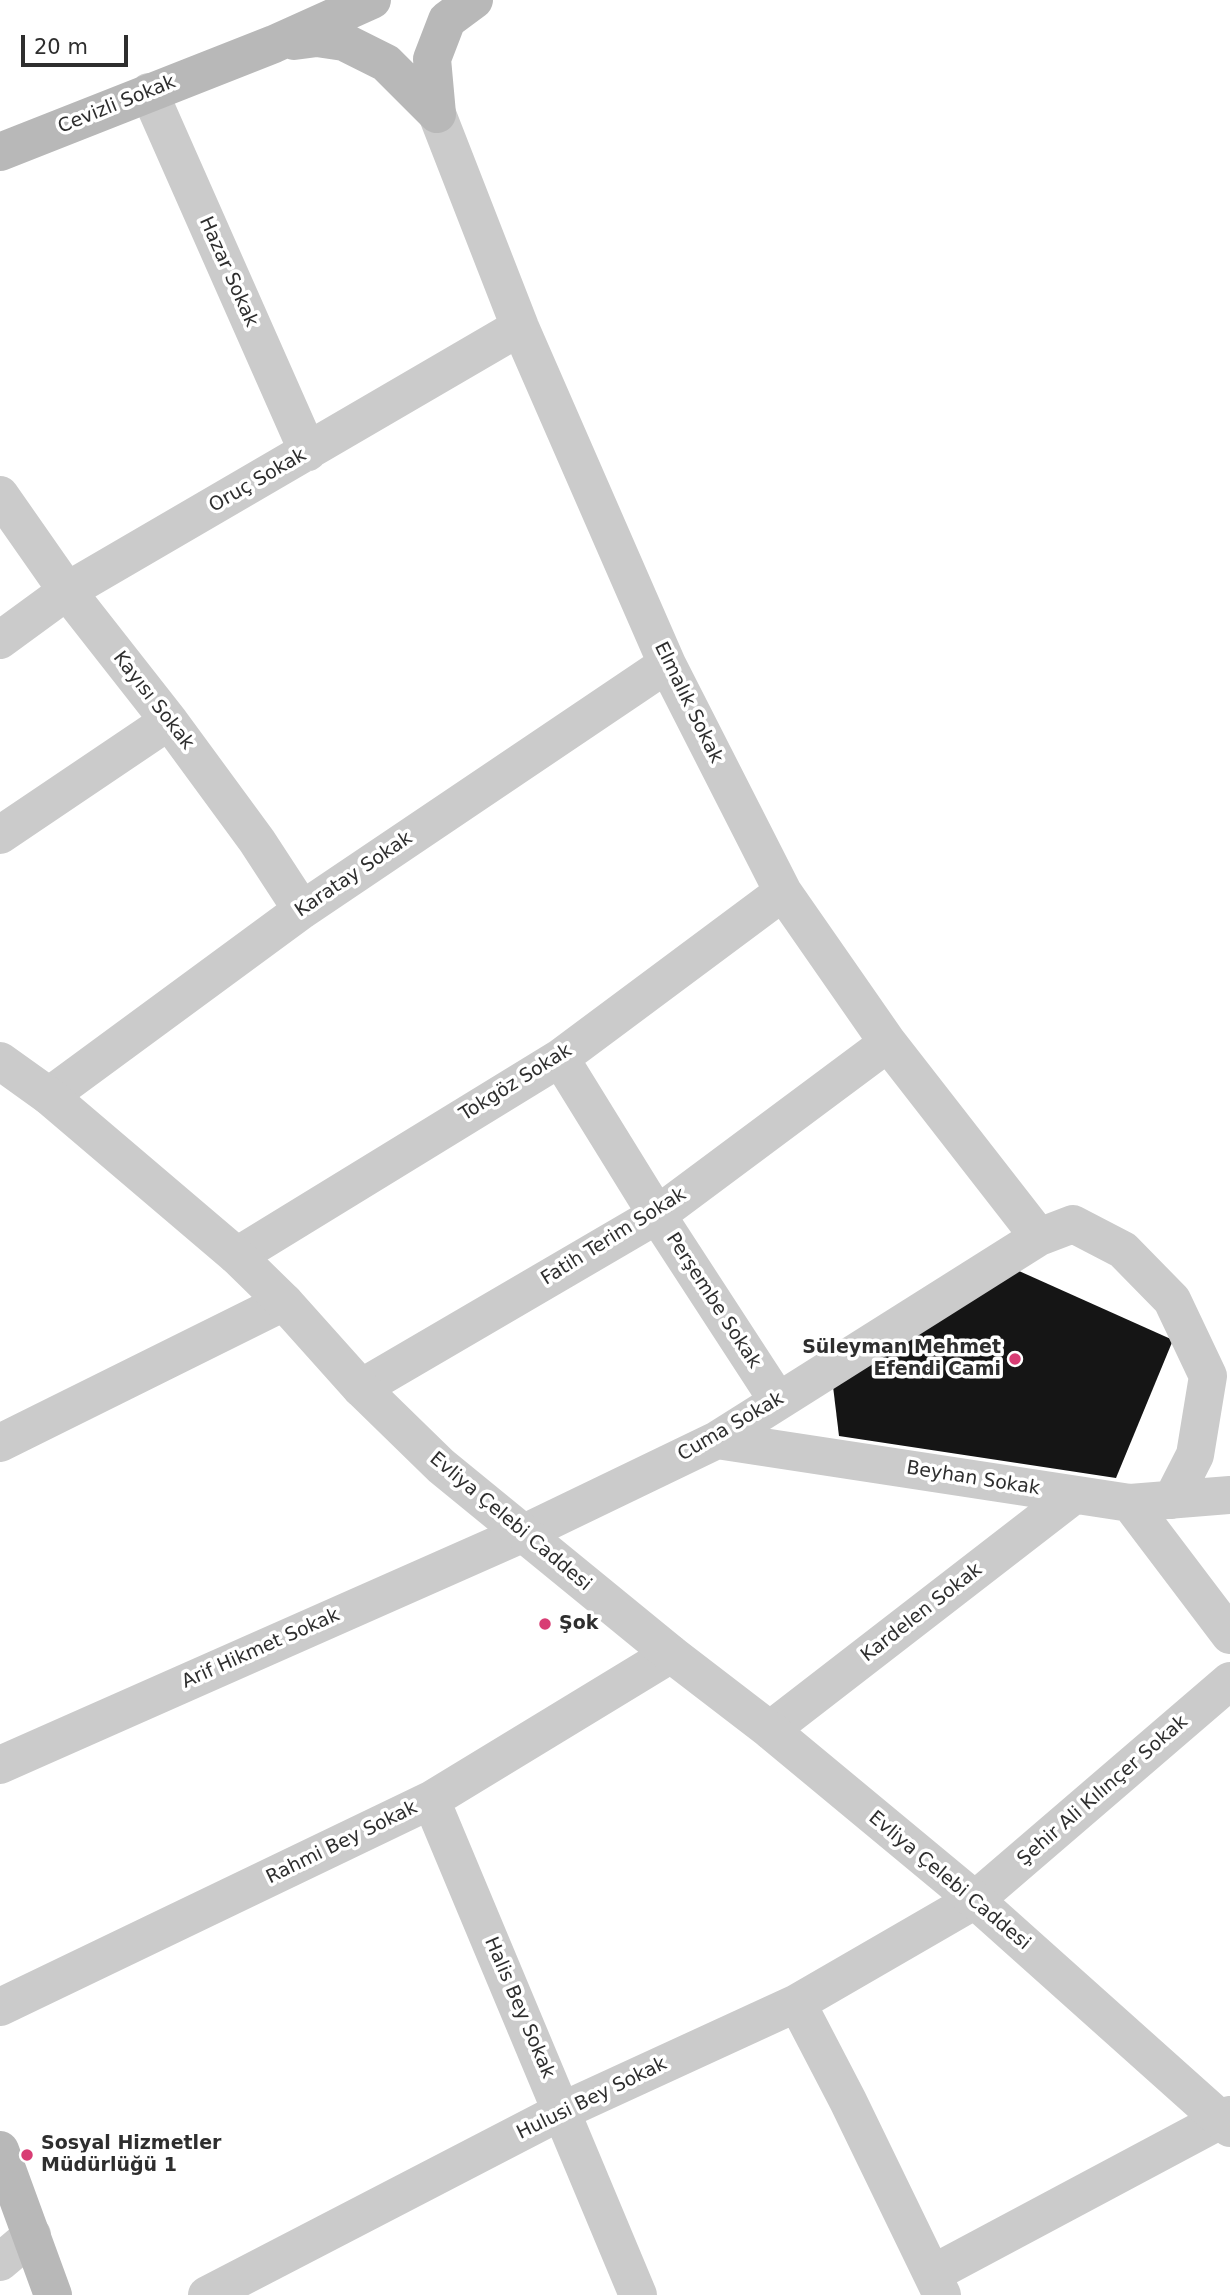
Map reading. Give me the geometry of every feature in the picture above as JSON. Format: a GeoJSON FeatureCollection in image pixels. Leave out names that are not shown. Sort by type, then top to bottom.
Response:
{"type":"FeatureCollection","features":[{"type":"Feature","properties":{"kind":"main road"},"geometry":{"type":"LineString","coordinates":[[274,44],[372,0]]}},
{"type":"Feature","properties":{"kind":"main road"},"geometry":{"type":"LineString","coordinates":[[437,114],[432,59],[447,20],[474,0]]}},
{"type":"Feature","properties":{"kind":"main road"},"geometry":{"type":"LineString","coordinates":[[274,44],[317,38],[344,42],[386,63],[437,114]]}},
{"type":"Feature","properties":{"kind":"main road","name":"Cevizli Sokak"},"geometry":{"type":"LineString","coordinates":[[0,152],[274,44]]}},
{"type":"Feature","properties":{"kind":"main road"},"geometry":{"type":"LineString","coordinates":[[0,2150],[53,2295]]}},
{"type":"Feature","properties":{"kind":"street","name":"Hazar Sokak"},"geometry":{"type":"LineString","coordinates":[[149,92],[308,452]]}},
{"type":"Feature","properties":{"kind":"street","name":"Elmalık Sokak"},"geometry":{"type":"LineString","coordinates":[[437,114],[520,327],[667,664],[783,892],[888,1043],[1039,1237]]}},
{"type":"Feature","properties":{"kind":"street","name":"Oruç Sokak"},"geometry":{"type":"LineString","coordinates":[[0,640],[67,591],[520,327]]}},
{"type":"Feature","properties":{"kind":"street","name":"Kayısı Sokak"},"geometry":{"type":"LineString","coordinates":[[0,495],[67,591],[169,721],[257,841],[302,909]]}},
{"type":"Feature","properties":{"kind":"street","name":"Karatay Sokak"},"geometry":{"type":"LineString","coordinates":[[49,1096],[302,909],[667,664]]}},
{"type":"Feature","properties":{"kind":"street"},"geometry":{"type":"LineString","coordinates":[[0,835],[169,721]]}},
{"type":"Feature","properties":{"kind":"street","name":"Tokgöz Sokak"},"geometry":{"type":"LineString","coordinates":[[237,1256],[559,1058],[783,892]]}},
{"type":"Feature","properties":{"kind":"street","name":"Fatih Terim Sokak"},"geometry":{"type":"LineString","coordinates":[[361,1388],[657,1215],[888,1043]]}},
{"type":"Feature","properties":{"kind":"street","name":"Perşembe Sokak"},"geometry":{"type":"LineString","coordinates":[[559,1058],[778,1401]]}},
{"type":"Feature","properties":{"kind":"street","name":"Evliya Çelebi Caddesi"},"geometry":{"type":"LineString","coordinates":[[0,1061],[49,1096],[237,1256],[284,1302],[361,1388],[440,1466],[671,1654],[770,1730],[975,1900],[1227,2120]]}},
{"type":"Feature","properties":{"kind":"street","name":"Cuma Sokak"},"geometry":{"type":"LineString","coordinates":[[522,1534],[716,1440],[1039,1237],[1073,1224],[1123,1250],[1172,1300],[1208,1376],[1195,1455],[1172,1500]]}},
{"type":"Feature","properties":{"kind":"street"},"geometry":{"type":"LineString","coordinates":[[0,1443],[284,1302]]}},
{"type":"Feature","properties":{"kind":"street","name":"Beyhan Sokak"},"geometry":{"type":"LineString","coordinates":[[716,1440],[1130,1503],[1230,1495]]}},
{"type":"Feature","properties":{"kind":"street","name":"Kardelen Sokak"},"geometry":{"type":"LineString","coordinates":[[770,1730],[1074,1495]]}},
{"type":"Feature","properties":{"kind":"street"},"geometry":{"type":"LineString","coordinates":[[1130,1503],[1230,1635]]}},
{"type":"Feature","properties":{"kind":"street","name":"Arif Hikmet Sokak"},"geometry":{"type":"LineString","coordinates":[[0,1765],[522,1534]]}},
{"type":"Feature","properties":{"kind":"street","name":"Rahmi Bey Sokak"},"geometry":{"type":"LineString","coordinates":[[0,2007],[431,1800],[671,1654]]}},
{"type":"Feature","properties":{"kind":"street","name":"Şehir Ali Kılınçer Sokak"},"geometry":{"type":"LineString","coordinates":[[975,1900],[1230,1681]]}},
{"type":"Feature","properties":{"kind":"street","name":"Halis Bey Sokak"},"geometry":{"type":"LineString","coordinates":[[431,1800],[638,2295]]}},
{"type":"Feature","properties":{"kind":"street","name":"Hulusi Bey Sokak"},"geometry":{"type":"LineString","coordinates":[[207,2295],[562,2111],[797,2003],[975,1900]]}},
{"type":"Feature","properties":{"kind":"street"},"geometry":{"type":"LineString","coordinates":[[797,2003],[848,2101],[937,2285],[1227,2120]]}},
{"type":"Feature","properties":{"kind":"street"},"geometry":{"type":"LineString","coordinates":[[0,2262],[32,2235]]}},
{"type":"Feature","properties":{"kind":"building","name":"Süleyman Mehmet Efendi Cami"},"geometry":{"type":"Polygon","coordinates":[[[1019,1271],[1173,1340],[1116,1478],[839,1436],[832,1378],[1019,1271]]]}},
{"type":"Feature","properties":{"kind":"place","name":"Süleyman Mehmet Efendi Cami"},"geometry":{"type":"Point","coordinates":[1015,1359]}},
{"type":"Feature","properties":{"kind":"place","name":"Şok"},"geometry":{"type":"Point","coordinates":[545,1624]}},
{"type":"Feature","properties":{"kind":"place","name":"Sosyal Hizmetler Müdürlüğü 1"},"geometry":{"type":"Point","coordinates":[27,2155]}}]}
